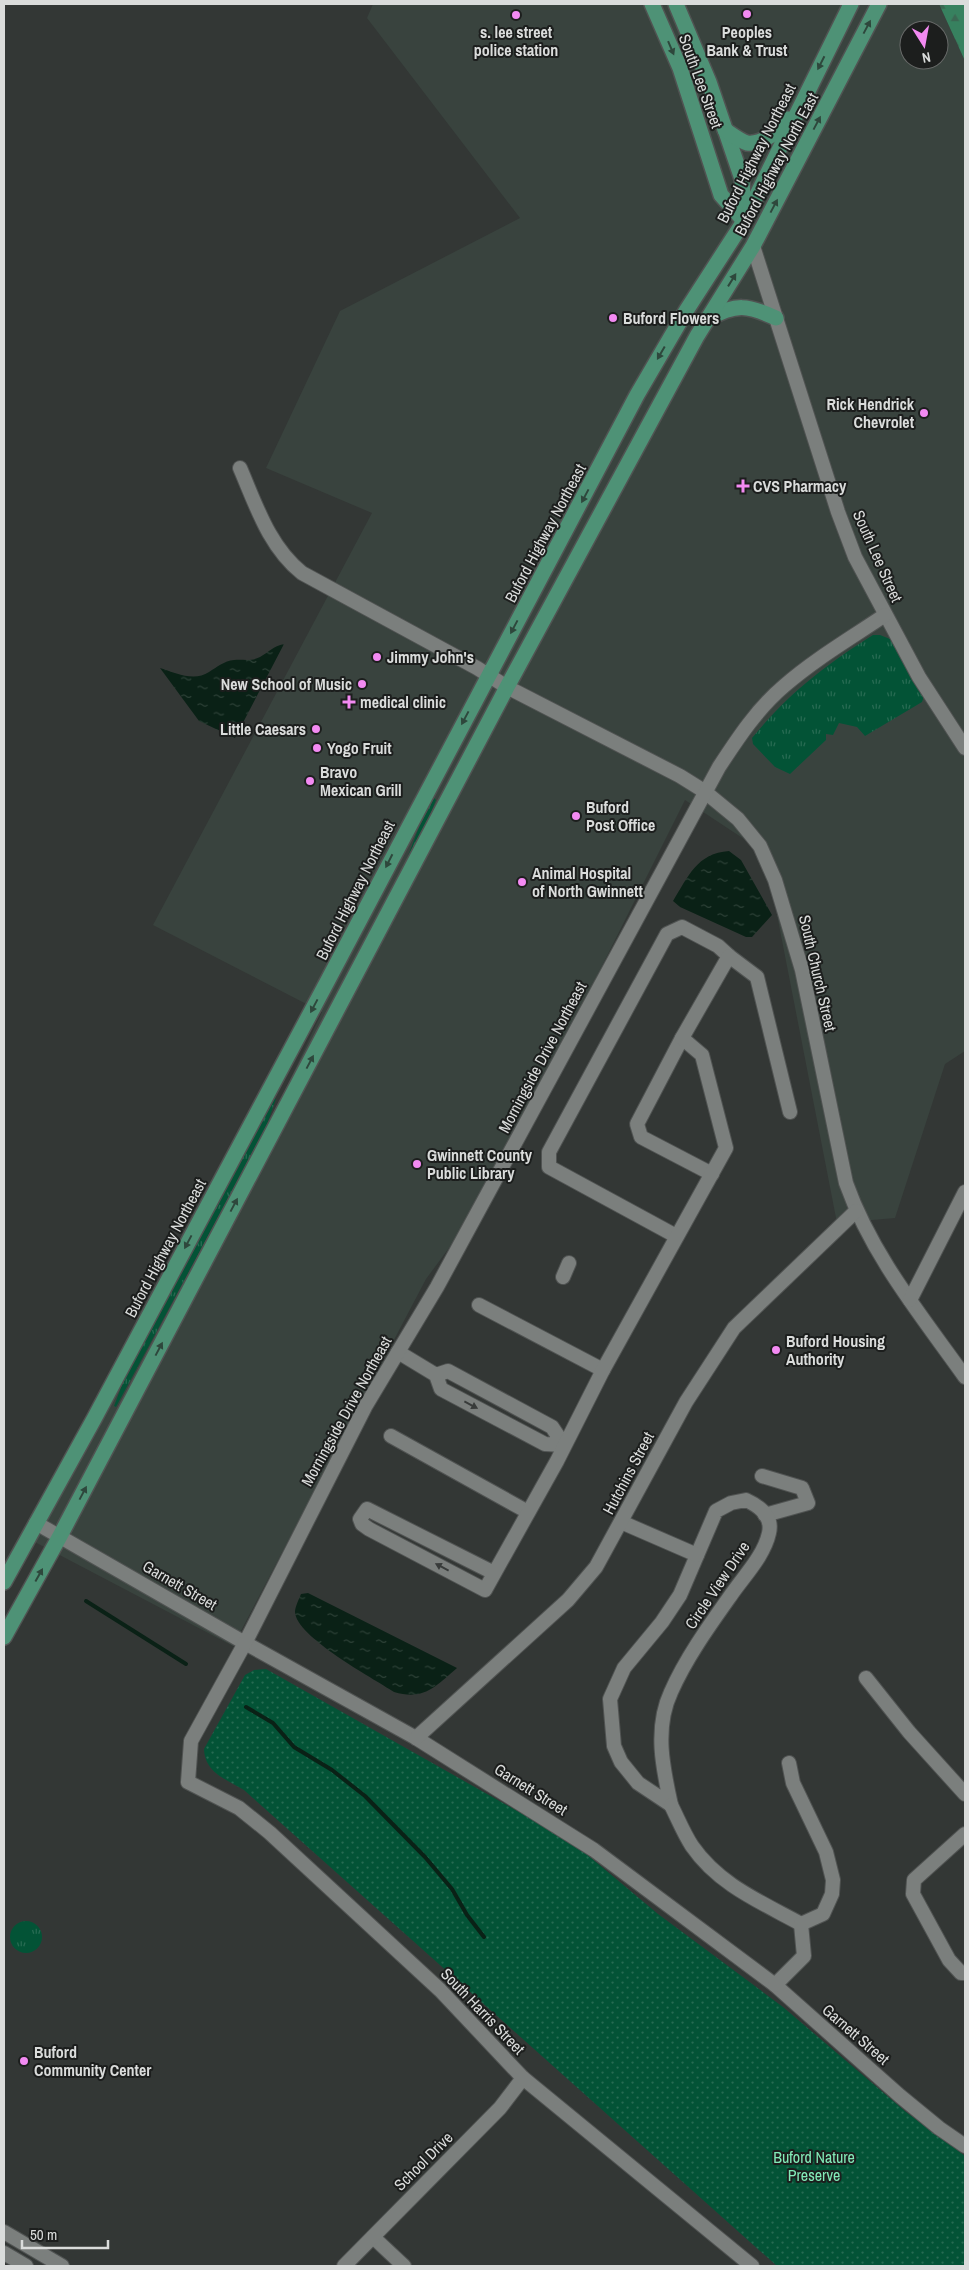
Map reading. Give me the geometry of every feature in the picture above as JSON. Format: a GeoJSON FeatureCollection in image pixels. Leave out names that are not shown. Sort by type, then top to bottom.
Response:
{"type":"FeatureCollection","features":[{"type":"Feature","properties":{"kind":"main road","name":"South Lee Street"},"geometry":{"type":"LineString","coordinates":[[652,4],[680,68],[721,195],[744,221]]}},
{"type":"Feature","properties":{"kind":"main road","name":"South Lee Street"},"geometry":{"type":"LineString","coordinates":[[676,4],[709,82],[742,179],[744,221],[753,246]]}},
{"type":"Feature","properties":{"kind":"main road","name":"Buford Highway Northeast"},"geometry":{"type":"LineString","coordinates":[[4,1582],[94,1419],[638,393],[686,311],[744,221],[851,4]]}},
{"type":"Feature","properties":{"kind":"main road","name":"Buford Highway North East"},"geometry":{"type":"LineString","coordinates":[[507,687],[697,336],[753,246],[879,4]]}},
{"type":"Feature","properties":{"kind":"main road"},"geometry":{"type":"LineString","coordinates":[[725,130],[746,143],[761,141],[781,129],[803,100]]}},
{"type":"Feature","properties":{"kind":"main road"},"geometry":{"type":"LineString","coordinates":[[707,320],[720,312],[738,307],[752,307],[776,318]]}},
{"type":"Feature","properties":{"kind":"main road"},"geometry":{"type":"LineString","coordinates":[[4,1637],[60,1536],[507,687]]}},
{"type":"Feature","properties":{"kind":"street","name":"South Lee Street"},"geometry":{"type":"LineString","coordinates":[[753,246],[838,512],[855,557],[925,686],[965,748]]}},
{"type":"Feature","properties":{"kind":"street","name":"South Church Street"},"geometry":{"type":"LineString","coordinates":[[240,468],[273,541],[288,562],[302,573],[489,675],[507,687],[672,771],[704,791],[738,819],[760,846],[775,880],[802,970],[846,1183],[856,1211],[882,1261],[965,1377]]}},
{"type":"Feature","properties":{"kind":"street","name":"Morningside Drive Northeast"},"geometry":{"type":"LineString","coordinates":[[188,1782],[190,1741],[245,1643],[365,1407],[489,1192],[704,791],[748,723],[782,687],[809,666],[885,614]]}},
{"type":"Feature","properties":{"kind":"street"},"geometry":{"type":"LineString","coordinates":[[676,1236],[549,1167],[549,1152],[667,934],[682,927],[718,946],[757,977],[790,1112]]}},
{"type":"Feature","properties":{"kind":"street"},"geometry":{"type":"LineString","coordinates":[[712,1174],[641,1136],[637,1124],[682,1038],[729,956]]}},
{"type":"Feature","properties":{"kind":"street"},"geometry":{"type":"LineString","coordinates":[[494,1573],[367,1509],[360,1519],[362,1524],[485,1590],[676,1236],[726,1148],[702,1055],[682,1038]]}},
{"type":"Feature","properties":{"kind":"street"},"geometry":{"type":"LineString","coordinates":[[910,1300],[965,1192]]}},
{"type":"Feature","properties":{"kind":"street","name":"Hutchins Street"},"geometry":{"type":"LineString","coordinates":[[416,1738],[568,1600],[596,1567],[686,1402],[734,1328],[856,1211]]}},
{"type":"Feature","properties":{"kind":"street"},"geometry":{"type":"LineString","coordinates":[[562,1277],[569,1263]]}},
{"type":"Feature","properties":{"kind":"street"},"geometry":{"type":"LineString","coordinates":[[479,1304],[603,1370]]}},
{"type":"Feature","properties":{"kind":"street"},"geometry":{"type":"LineString","coordinates":[[398,1352],[436,1375],[441,1389],[545,1444],[564,1445]]}},
{"type":"Feature","properties":{"kind":"street"},"geometry":{"type":"LineString","coordinates":[[436,1375],[448,1371],[552,1427],[564,1445]]}},
{"type":"Feature","properties":{"kind":"street"},"geometry":{"type":"LineString","coordinates":[[491,1415],[498,1398]]}},
{"type":"Feature","properties":{"kind":"street"},"geometry":{"type":"LineString","coordinates":[[391,1436],[528,1512]]}},
{"type":"Feature","properties":{"kind":"street"},"geometry":{"type":"LineString","coordinates":[[762,1476],[802,1488],[808,1503],[765,1515]]}},
{"type":"Feature","properties":{"kind":"street","name":"Circle View Drive"},"geometry":{"type":"LineString","coordinates":[[671,1805],[638,1783],[621,1762],[614,1746],[610,1699],[624,1668],[662,1622],[680,1595],[716,1510],[730,1503],[746,1500],[761,1507],[769,1522],[770,1532],[762,1552],[706,1630],[670,1693],[664,1714],[661,1749],[663,1770],[671,1805],[692,1846],[717,1875],[741,1891],[801,1924]]}},
{"type":"Feature","properties":{"kind":"street"},"geometry":{"type":"LineString","coordinates":[[622,1522],[697,1555]]}},
{"type":"Feature","properties":{"kind":"street","name":"Garnett Street"},"geometry":{"type":"LineString","coordinates":[[36,1523],[245,1643],[416,1738],[594,1850],[775,1985],[900,2096],[939,2128],[965,2146]]}},
{"type":"Feature","properties":{"kind":"street"},"geometry":{"type":"LineString","coordinates":[[414,1552],[422,1536]]}},
{"type":"Feature","properties":{"kind":"street"},"geometry":{"type":"LineString","coordinates":[[866,1678],[908,1732],[965,1794]]}},
{"type":"Feature","properties":{"kind":"street"},"geometry":{"type":"LineString","coordinates":[[775,1985],[804,1956],[801,1924],[823,1914],[832,1894],[833,1880],[826,1852],[793,1783],[789,1763]]}},
{"type":"Feature","properties":{"kind":"street","name":"South Harris Street"},"geometry":{"type":"LineString","coordinates":[[188,1782],[239,1808],[270,1833],[440,1990],[523,2078],[752,2266]]}},
{"type":"Feature","properties":{"kind":"street"},"geometry":{"type":"LineString","coordinates":[[965,1834],[914,1880],[913,1894],[949,1960],[961,1973],[965,1973]]}},
{"type":"Feature","properties":{"kind":"street","name":"School Drive"},"geometry":{"type":"LineString","coordinates":[[344,2266],[500,2108],[523,2078]]}},
{"type":"Feature","properties":{"kind":"street"},"geometry":{"type":"LineString","coordinates":[[4,2232],[62,2266]]}},
{"type":"Feature","properties":{"kind":"street"},"geometry":{"type":"LineString","coordinates":[[373,2237],[404,2266]]}},
{"type":"Feature","properties":{"kind":"street"},"geometry":{"type":"LineString","coordinates":[[4,2253],[26,2266]]}},
{"type":"Feature","properties":{"kind":"shaded area"},"geometry":{"type":"Polygon","coordinates":[[[373,4],[939,4],[946,20],[899,20],[899,70],[949,70],[949,26],[965,61],[965,1051],[945,1064],[895,1218],[837,1223],[765,853],[685,800],[486,1198],[426,1279],[233,1646],[31,1540],[272,1118],[322,1012],[153,925],[372,513],[266,468],[340,311],[520,218],[367,18],[373,4]]]}},
{"type":"Feature","properties":{"kind":"green space"},"geometry":{"type":"Polygon","coordinates":[[[939,4],[965,4],[965,61],[949,26],[949,20],[946,20],[939,4]]]}},
{"type":"Feature","properties":{"kind":"green space"},"geometry":{"type":"Polygon","coordinates":[[[873,635],[880,635],[890,639],[924,696],[922,702],[865,736],[857,727],[839,723],[833,735],[826,734],[826,740],[790,774],[775,767],[753,744],[752,738],[780,707],[808,681],[873,635]]]}},
{"type":"Feature","properties":{"kind":"green space"},"geometry":{"type":"Polygon","coordinates":[[[434,798],[436,800],[420,840],[408,862],[406,861],[419,827],[434,798]]]}},
{"type":"Feature","properties":{"kind":"green space"},"geometry":{"type":"Polygon","coordinates":[[[273,1098],[276,1099],[265,1130],[116,1407],[114,1406],[127,1372],[273,1098]]]}},
{"type":"Feature","properties":{"kind":"green space","name":"Buford Nature Preserve"},"geometry":{"type":"Polygon","coordinates":[[[266,1669],[572,1842],[658,1914],[783,2007],[906,2112],[965,2156],[965,2266],[777,2266],[244,1790],[212,1770],[205,1757],[204,1749],[245,1675],[254,1670],[266,1669]]]}},
{"type":"Feature","properties":{"kind":"green space"},"geometry":{"type":"Polygon","coordinates":[[[26,1921],[32,1922],[37,1926],[41,1931],[41,1943],[37,1948],[32,1952],[26,1953],[20,1952],[15,1948],[11,1943],[10,1937],[11,1931],[15,1926],[20,1922],[26,1921]]]}},
{"type":"Feature","properties":{"kind":"water"},"geometry":{"type":"Polygon","coordinates":[[[284,644],[235,738],[199,721],[160,668],[185,676],[203,675],[227,662],[256,659],[284,644]]]}},
{"type":"Feature","properties":{"kind":"water"},"geometry":{"type":"Polygon","coordinates":[[[729,851],[741,860],[772,915],[752,937],[746,937],[680,907],[673,901],[689,875],[701,861],[709,856],[729,851]]]}},
{"type":"Feature","properties":{"kind":"water"},"geometry":{"type":"Polygon","coordinates":[[[308,1593],[457,1668],[436,1686],[422,1693],[414,1695],[394,1692],[337,1656],[308,1633],[299,1622],[295,1612],[301,1594],[308,1593]]]}},
{"type":"Feature","properties":{"kind":"waterway"},"geometry":{"type":"LineString","coordinates":[[86,1601],[186,1664]]}},
{"type":"Feature","properties":{"kind":"waterway"},"geometry":{"type":"LineString","coordinates":[[246,1707],[273,1723],[294,1747],[332,1770],[365,1796],[425,1857],[452,1889],[467,1915],[484,1937]]}},
{"type":"Feature","properties":{"kind":"place","name":"Peoples Bank & Trust"},"geometry":{"type":"Point","coordinates":[747,14]}},
{"type":"Feature","properties":{"kind":"place","name":"s. lee street police station"},"geometry":{"type":"Point","coordinates":[516,15]}},
{"type":"Feature","properties":{"kind":"place","name":"Buford Flowers"},"geometry":{"type":"Point","coordinates":[613,318]}},
{"type":"Feature","properties":{"kind":"place","name":"Rick Hendrick Chevrolet"},"geometry":{"type":"Point","coordinates":[924,413]}},
{"type":"Feature","properties":{"kind":"place","name":"CVS Pharmacy"},"geometry":{"type":"Point","coordinates":[743,486]}},
{"type":"Feature","properties":{"kind":"place","name":"Jimmy John's"},"geometry":{"type":"Point","coordinates":[377,657]}},
{"type":"Feature","properties":{"kind":"place","name":"New School of Music"},"geometry":{"type":"Point","coordinates":[362,684]}},
{"type":"Feature","properties":{"kind":"place","name":"medical clinic"},"geometry":{"type":"Point","coordinates":[349,702]}},
{"type":"Feature","properties":{"kind":"place","name":"Little Caesars"},"geometry":{"type":"Point","coordinates":[316,729]}},
{"type":"Feature","properties":{"kind":"place","name":"Yogo Fruit"},"geometry":{"type":"Point","coordinates":[317,748]}},
{"type":"Feature","properties":{"kind":"place","name":"Bravo Mexican Grill"},"geometry":{"type":"Point","coordinates":[310,781]}},
{"type":"Feature","properties":{"kind":"place","name":"Buford Post Office"},"geometry":{"type":"Point","coordinates":[576,816]}},
{"type":"Feature","properties":{"kind":"place","name":"Animal Hospital of North Gwinnett"},"geometry":{"type":"Point","coordinates":[522,882]}},
{"type":"Feature","properties":{"kind":"place","name":"Gwinnett County Public Library"},"geometry":{"type":"Point","coordinates":[417,1164]}},
{"type":"Feature","properties":{"kind":"place","name":"Buford Housing Authority"},"geometry":{"type":"Point","coordinates":[776,1350]}},
{"type":"Feature","properties":{"kind":"place","name":"Buford Community Center"},"geometry":{"type":"Point","coordinates":[24,2061]}}]}
